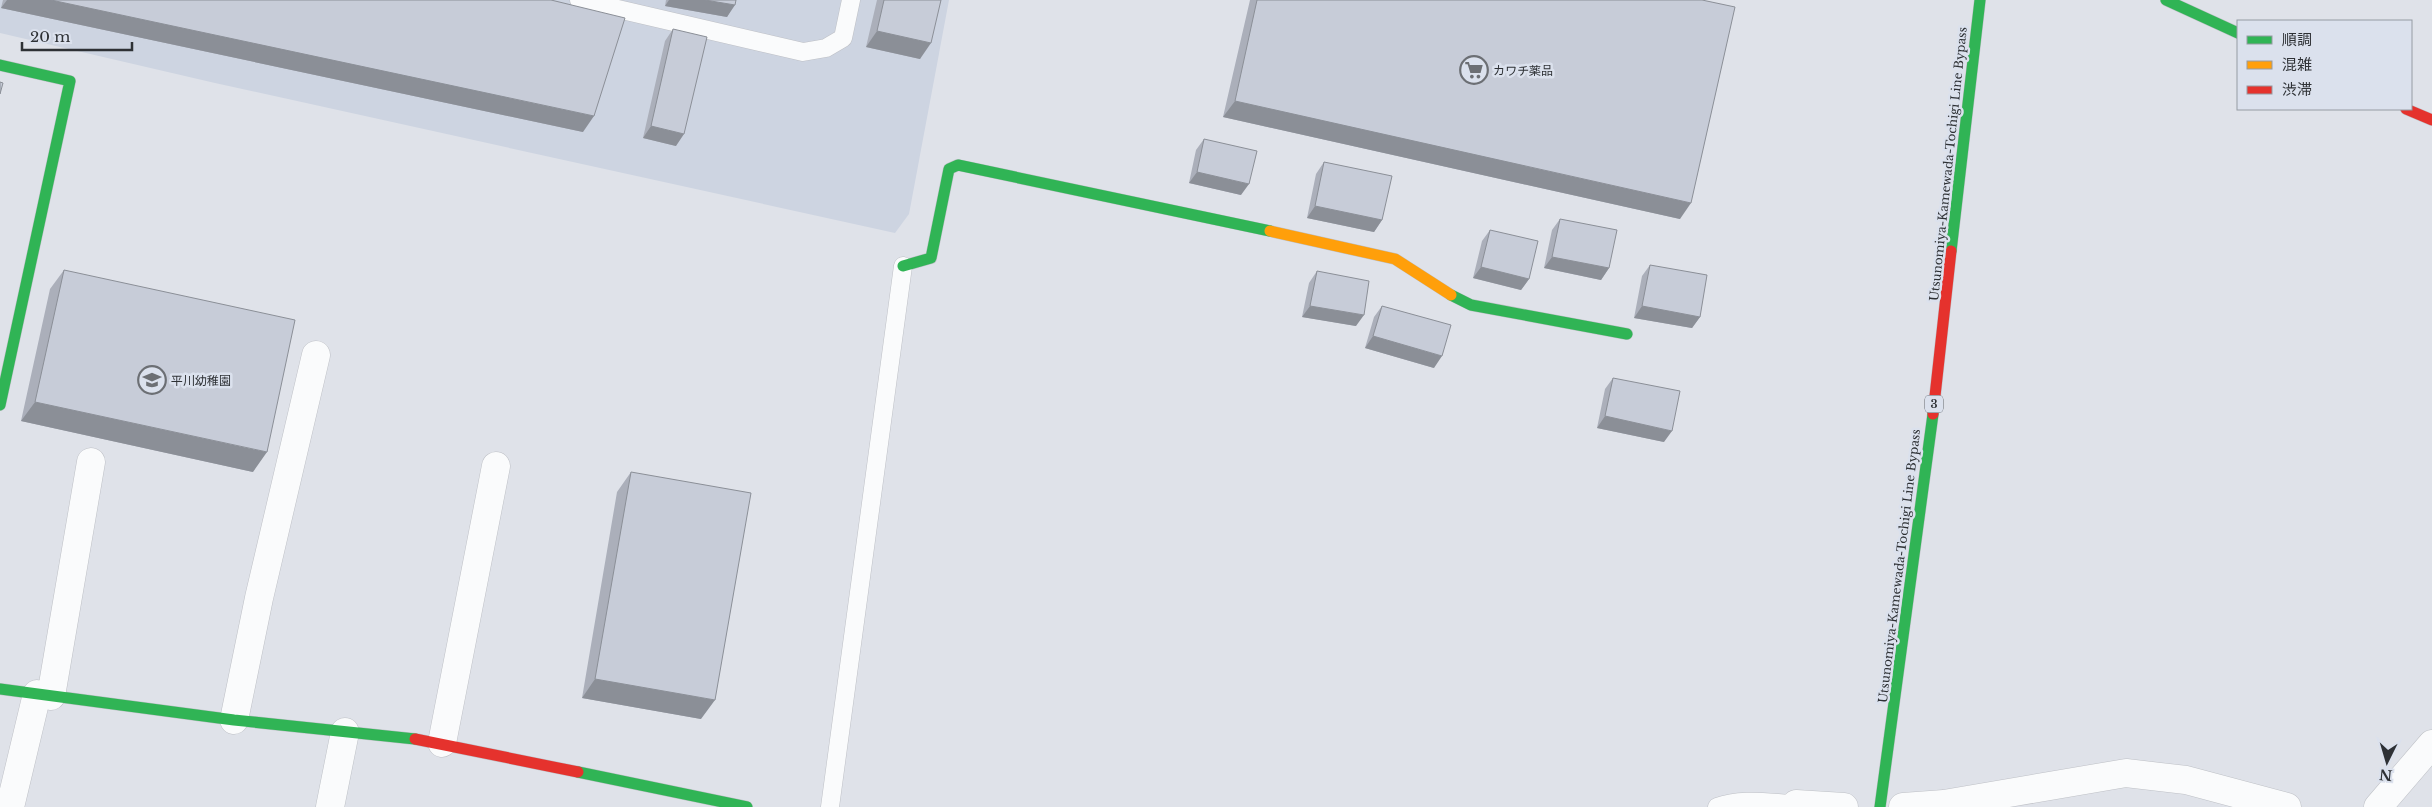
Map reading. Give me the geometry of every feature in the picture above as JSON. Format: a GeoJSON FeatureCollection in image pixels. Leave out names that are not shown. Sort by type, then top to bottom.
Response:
{"type":"FeatureCollection","features":[{"type":"Feature","properties":{"kind":"street","name":"Utsunomiya-Kamewada-Tochigi Line Bypass"},"geometry":{"type":"LineString","coordinates":[[1880,807],[1926,471],[1980,0]]}},
{"type":"Feature","properties":{"kind":"street"},"geometry":{"type":"LineString","coordinates":[[2166,0],[2237,33]]}},
{"type":"Feature","properties":{"kind":"street"},"geometry":{"type":"LineString","coordinates":[[0,65],[70,82],[0,405]]}},
{"type":"Feature","properties":{"kind":"street"},"geometry":{"type":"LineString","coordinates":[[2408,110],[2432,120]]}},
{"type":"Feature","properties":{"kind":"street"},"geometry":{"type":"LineString","coordinates":[[903,266],[931,258],[949,169],[958,165],[1380,255],[1395,259],[1460,301],[1471,305],[1626,334]]}},
{"type":"Feature","properties":{"kind":"street"},"geometry":{"type":"LineString","coordinates":[[234,720],[259,598],[316,355]]}},
{"type":"Feature","properties":{"kind":"street"},"geometry":{"type":"LineString","coordinates":[[10,807],[44,695],[91,462]]}},
{"type":"Feature","properties":{"kind":"street"},"geometry":{"type":"LineString","coordinates":[[442,743],[496,466]]}},
{"type":"Feature","properties":{"kind":"street"},"geometry":{"type":"LineString","coordinates":[[0,689],[234,720],[442,743],[747,807]]}},
{"type":"Feature","properties":{"kind":"street"},"geometry":{"type":"LineString","coordinates":[[330,807],[345,732]]}},
{"type":"Feature","properties":{"kind":"street"},"geometry":{"type":"LineString","coordinates":[[2378,807],[2432,744]]}},
{"type":"Feature","properties":{"kind":"street"},"geometry":{"type":"LineString","coordinates":[[1903,807],[1944,804],[2126,773],[2186,780],[2288,807]]}},
{"type":"Feature","properties":{"kind":"street"},"geometry":{"type":"LineString","coordinates":[[1796,804],[1844,807]]}},
{"type":"Feature","properties":{"kind":"lane"},"geometry":{"type":"LineString","coordinates":[[579,0],[803,52],[826,48],[843,38],[851,0]]}},
{"type":"Feature","properties":{"kind":"lane"},"geometry":{"type":"LineString","coordinates":[[830,807],[903,266]]}},
{"type":"Feature","properties":{"kind":"lane"},"geometry":{"type":"LineString","coordinates":[[1716,807],[1730,802],[1748,801],[1796,804]]}},
{"type":"Feature","properties":{"kind":"shaded area"},"geometry":{"type":"Polygon","coordinates":[[[0,0],[949,0],[909,214],[895,233],[215,83],[0,33],[0,0]]]}},
{"type":"Feature","properties":{"kind":"building"},"geometry":{"type":"Polygon","coordinates":[[[51,0],[551,0],[625,18],[594,116],[51,0]]]}},
{"type":"Feature","properties":{"kind":"building"},"geometry":{"type":"Polygon","coordinates":[[[705,0],[736,0],[735,5],[705,0]]]}},
{"type":"Feature","properties":{"kind":"building"},"geometry":{"type":"Polygon","coordinates":[[[884,0],[941,0],[931,43],[877,31],[884,0]]]}},
{"type":"Feature","properties":{"kind":"building","name":"カワチ薬品"},"geometry":{"type":"Polygon","coordinates":[[[1257,0],[1702,0],[1735,7],[1691,203],[1235,101],[1257,0]]]}},
{"type":"Feature","properties":{"kind":"building"},"geometry":{"type":"Polygon","coordinates":[[[673,29],[707,37],[684,134],[651,126],[673,29]]]}},
{"type":"Feature","properties":{"kind":"building"},"geometry":{"type":"Polygon","coordinates":[[[0,82],[3,83],[0,94],[0,82]]]}},
{"type":"Feature","properties":{"kind":"building"},"geometry":{"type":"Polygon","coordinates":[[[1204,139],[1257,151],[1249,184],[1197,172],[1204,139]]]}},
{"type":"Feature","properties":{"kind":"building"},"geometry":{"type":"Polygon","coordinates":[[[1324,162],[1392,176],[1382,220],[1315,206],[1324,162]]]}},
{"type":"Feature","properties":{"kind":"building"},"geometry":{"type":"Polygon","coordinates":[[[1560,219],[1617,230],[1609,268],[1552,257],[1560,219]]]}},
{"type":"Feature","properties":{"kind":"building"},"geometry":{"type":"Polygon","coordinates":[[[1490,230],[1538,241],[1529,279],[1481,267],[1490,230]]]}},
{"type":"Feature","properties":{"kind":"building"},"geometry":{"type":"Polygon","coordinates":[[[1650,265],[1707,275],[1700,317],[1642,306],[1650,265]]]}},
{"type":"Feature","properties":{"kind":"building","name":"平川幼稚園"},"geometry":{"type":"Polygon","coordinates":[[[64,270],[295,320],[267,452],[35,402],[64,270]]]}},
{"type":"Feature","properties":{"kind":"building"},"geometry":{"type":"Polygon","coordinates":[[[1317,271],[1369,281],[1364,315],[1310,306],[1317,271]]]}},
{"type":"Feature","properties":{"kind":"building"},"geometry":{"type":"Polygon","coordinates":[[[1382,306],[1451,325],[1442,356],[1373,336],[1382,306]]]}},
{"type":"Feature","properties":{"kind":"building"},"geometry":{"type":"Polygon","coordinates":[[[1613,378],[1680,391],[1672,431],[1605,416],[1613,378]]]}},
{"type":"Feature","properties":{"kind":"building"},"geometry":{"type":"Polygon","coordinates":[[[631,472],[751,493],[715,700],[595,679],[631,472]]]}},
{"type":"Feature","properties":{"kind":"traffic: fast"},"geometry":{"type":"LineString","coordinates":[[1951,251],[1980,0]]}},
{"type":"Feature","properties":{"kind":"traffic: fast"},"geometry":{"type":"LineString","coordinates":[[2166,0],[2237,33]]}},
{"type":"Feature","properties":{"kind":"traffic: fast"},"geometry":{"type":"LineString","coordinates":[[0,65],[70,81],[0,405]]}},
{"type":"Feature","properties":{"kind":"traffic: fast"},"geometry":{"type":"LineString","coordinates":[[903,266],[931,258],[949,169],[958,165],[1270,231]]}},
{"type":"Feature","properties":{"kind":"traffic: fast"},"geometry":{"type":"LineString","coordinates":[[1451,295],[1471,305],[1627,334]]}},
{"type":"Feature","properties":{"kind":"traffic: fast"},"geometry":{"type":"LineString","coordinates":[[1880,807],[1933,414]]}},
{"type":"Feature","properties":{"kind":"traffic: fast"},"geometry":{"type":"LineString","coordinates":[[0,689],[234,720],[415,739]]}},
{"type":"Feature","properties":{"kind":"traffic: fast"},"geometry":{"type":"LineString","coordinates":[[578,772],[747,807]]}},
{"type":"Feature","properties":{"kind":"traffic: slow"},"geometry":{"type":"LineString","coordinates":[[1270,231],[1395,259],[1451,295]]}},
{"type":"Feature","properties":{"kind":"traffic: jam"},"geometry":{"type":"LineString","coordinates":[[2408,110],[2432,120]]}},
{"type":"Feature","properties":{"kind":"traffic: jam"},"geometry":{"type":"LineString","coordinates":[[1933,414],[1951,251]]}},
{"type":"Feature","properties":{"kind":"traffic: jam"},"geometry":{"type":"LineString","coordinates":[[415,739],[578,772]]}},
{"type":"Feature","properties":{"kind":"place","name":"カワチ薬品"},"geometry":{"type":"Point","coordinates":[1474,70]}},
{"type":"Feature","properties":{"kind":"place","name":"平川幼稚園"},"geometry":{"type":"Point","coordinates":[152,380]}}]}
